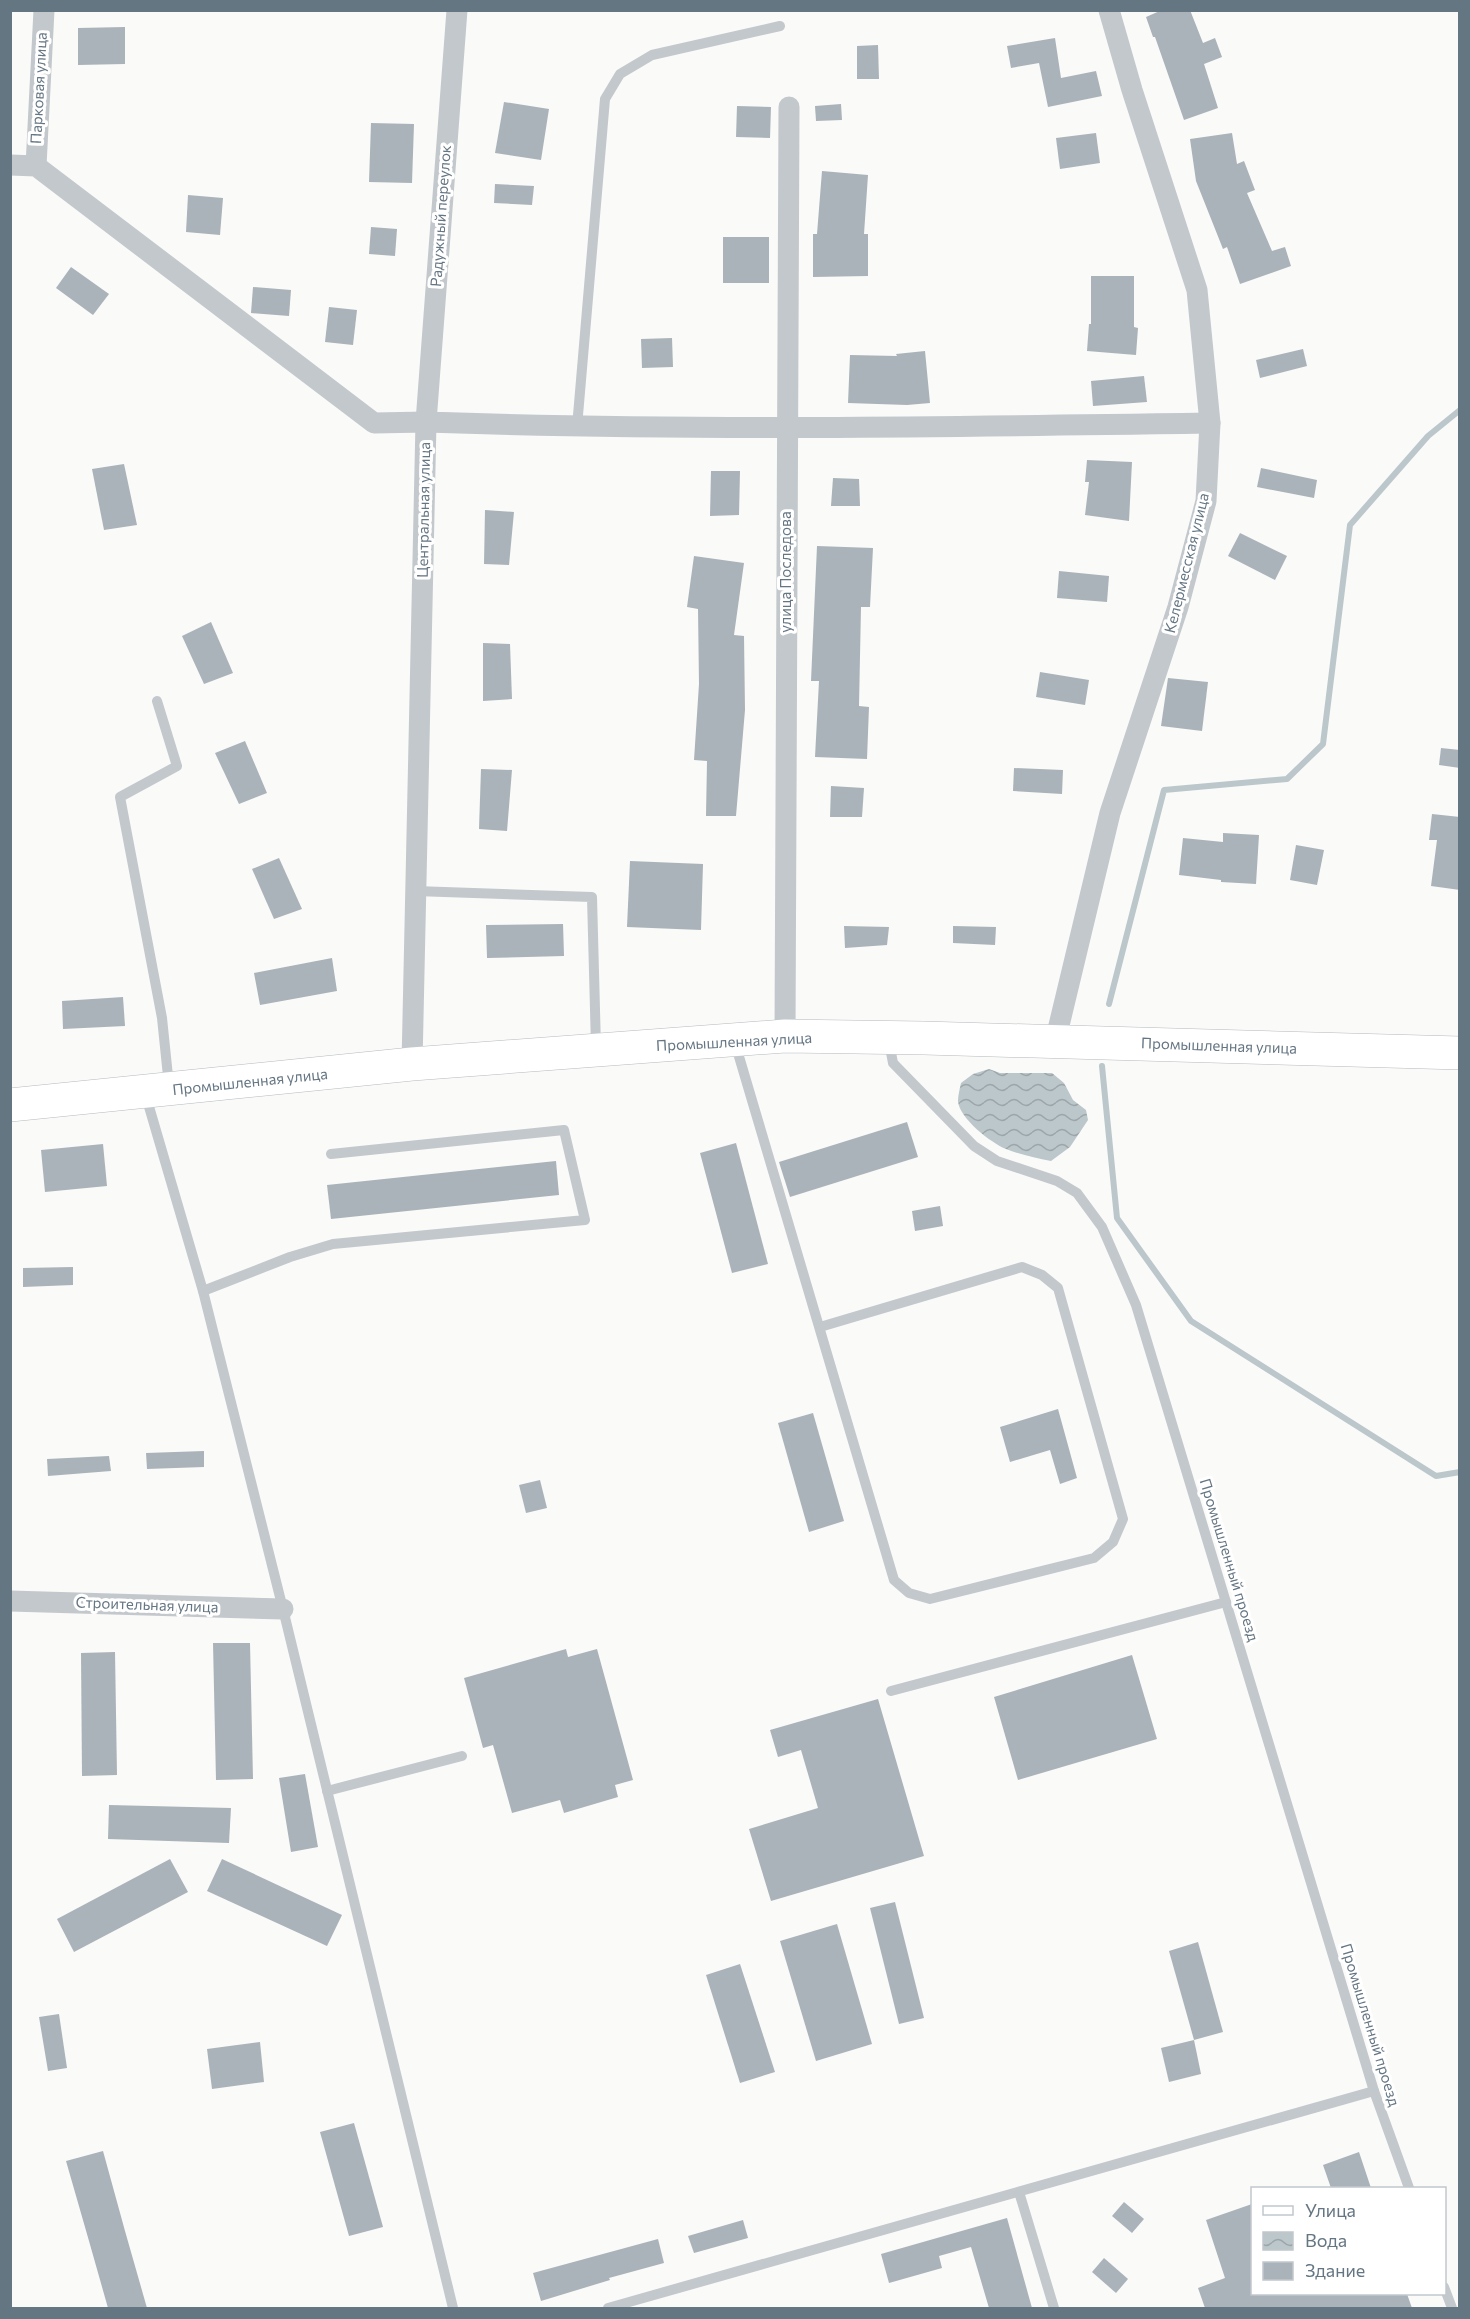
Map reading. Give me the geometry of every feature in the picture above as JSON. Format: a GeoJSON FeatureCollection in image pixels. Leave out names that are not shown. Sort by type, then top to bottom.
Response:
{"type":"FeatureCollection","features":[{"type":"Feature","properties":{"kind":"main road","name":"Промышленная улица"},"geometry":{"type":"LineString","coordinates":[[10,1105],[157,1092],[412,1064],[785,1036],[1460,1053]]}},
{"type":"Feature","properties":{"kind":"street","name":"Парковая улица"},"geometry":{"type":"LineString","coordinates":[[36,166],[44,10]]}},
{"type":"Feature","properties":{"kind":"street","name":"Радужный переулок"},"geometry":{"type":"LineString","coordinates":[[426,422],[457,10]]}},
{"type":"Feature","properties":{"kind":"street","name":"Келермесская улица"},"geometry":{"type":"LineString","coordinates":[[1055,1042],[1110,813],[1178,607],[1206,501],[1210,423],[1197,290],[1132,90],[1109,10]]}},
{"type":"Feature","properties":{"kind":"street","name":"улица Последова"},"geometry":{"type":"LineString","coordinates":[[785,1036],[789,107]]}},
{"type":"Feature","properties":{"kind":"street"},"geometry":{"type":"LineString","coordinates":[[10,165],[36,166]]}},
{"type":"Feature","properties":{"kind":"street","name":"Центральная улица"},"geometry":{"type":"LineString","coordinates":[[36,166],[374,423],[426,422],[412,1064]]}},
{"type":"Feature","properties":{"kind":"street"},"geometry":{"type":"LineString","coordinates":[[426,422],[577,428],[787,429],[1210,423]]}},
{"type":"Feature","properties":{"kind":"street","name":"Строительная улица"},"geometry":{"type":"LineString","coordinates":[[10,1601],[283,1609]]}},
{"type":"Feature","properties":{"kind":"lane"},"geometry":{"type":"LineString","coordinates":[[577,428],[605,99],[620,74],[652,55],[780,26]]}},
{"type":"Feature","properties":{"kind":"lane"},"geometry":{"type":"LineString","coordinates":[[157,701],[177,766],[120,796],[162,1018],[157,1092],[203,1291],[453,2308]]}},
{"type":"Feature","properties":{"kind":"lane"},"geometry":{"type":"LineString","coordinates":[[415,891],[592,897],[597,1050]]}},
{"type":"Feature","properties":{"kind":"lane","name":"Промышленный проезд"},"geometry":{"type":"LineString","coordinates":[[889,1038],[893,1064],[974,1146],[997,1161],[1057,1181],[1077,1193],[1102,1227],[1136,1305],[1374,2091],[1409,2187]]}},
{"type":"Feature","properties":{"kind":"lane"},"geometry":{"type":"LineString","coordinates":[[734,1040],[894,1580],[909,1593],[930,1599],[1094,1558],[1113,1542],[1123,1519],[1058,1288],[1042,1275],[1022,1267],[820,1327]]}},
{"type":"Feature","properties":{"kind":"lane"},"geometry":{"type":"LineString","coordinates":[[203,1291],[290,1257],[333,1244],[585,1220],[564,1131],[331,1154]]}},
{"type":"Feature","properties":{"kind":"lane"},"geometry":{"type":"LineString","coordinates":[[891,1691],[1226,1602]]}},
{"type":"Feature","properties":{"kind":"lane"},"geometry":{"type":"LineString","coordinates":[[327,1791],[462,1756]]}},
{"type":"Feature","properties":{"kind":"lane"},"geometry":{"type":"LineString","coordinates":[[608,2308],[648,2303],[1019,2192],[1374,2091]]}},
{"type":"Feature","properties":{"kind":"lane"},"geometry":{"type":"LineString","coordinates":[[1019,2192],[1054,2308]]}},
{"type":"Feature","properties":{"kind":"lane"},"geometry":{"type":"LineString","coordinates":[[1446,2292],[1452,2308]]}},
{"type":"Feature","properties":{"kind":"water"},"geometry":{"type":"Polygon","coordinates":[[[989,1069],[1000,1073],[1052,1073],[1064,1083],[1073,1100],[1086,1110],[1088,1120],[1070,1147],[1051,1161],[1006,1149],[977,1129],[960,1108],[959,1092],[961,1083],[973,1074],[989,1069]]]}},
{"type":"Feature","properties":{"kind":"building"},"geometry":{"type":"Polygon","coordinates":[[[1162,10],[1190,10],[1203,43],[1215,38],[1222,57],[1204,64],[1218,108],[1184,120],[1146,17],[1162,10]]]}},
{"type":"Feature","properties":{"kind":"building"},"geometry":{"type":"Polygon","coordinates":[[[125,27],[125,64],[78,65],[78,28],[125,27]]]}},
{"type":"Feature","properties":{"kind":"building"},"geometry":{"type":"Polygon","coordinates":[[[1055,38],[1061,78],[1096,71],[1102,96],[1048,107],[1039,63],[1011,68],[1007,46],[1055,38]]]}},
{"type":"Feature","properties":{"kind":"building"},"geometry":{"type":"Polygon","coordinates":[[[878,45],[879,79],[857,79],[857,46],[878,45]]]}},
{"type":"Feature","properties":{"kind":"building"},"geometry":{"type":"Polygon","coordinates":[[[504,102],[549,109],[541,160],[495,153],[504,102]]]}},
{"type":"Feature","properties":{"kind":"building"},"geometry":{"type":"Polygon","coordinates":[[[841,104],[842,120],[816,121],[815,106],[841,104]]]}},
{"type":"Feature","properties":{"kind":"building"},"geometry":{"type":"Polygon","coordinates":[[[737,106],[771,107],[770,138],[736,137],[737,106]]]}},
{"type":"Feature","properties":{"kind":"building"},"geometry":{"type":"Polygon","coordinates":[[[371,123],[414,124],[412,183],[369,182],[371,123]]]}},
{"type":"Feature","properties":{"kind":"building"},"geometry":{"type":"Polygon","coordinates":[[[1096,133],[1100,163],[1060,169],[1056,138],[1096,133]]]}},
{"type":"Feature","properties":{"kind":"building"},"geometry":{"type":"Polygon","coordinates":[[[1232,133],[1237,164],[1244,161],[1255,190],[1247,193],[1272,251],[1285,247],[1291,266],[1240,284],[1227,247],[1223,249],[1196,181],[1190,139],[1232,133]]]}},
{"type":"Feature","properties":{"kind":"building"},"geometry":{"type":"Polygon","coordinates":[[[822,171],[868,175],[864,234],[868,234],[868,276],[813,277],[813,234],[817,234],[822,171]]]}},
{"type":"Feature","properties":{"kind":"building"},"geometry":{"type":"Polygon","coordinates":[[[495,184],[534,186],[532,205],[494,203],[495,184]]]}},
{"type":"Feature","properties":{"kind":"building"},"geometry":{"type":"Polygon","coordinates":[[[188,195],[223,198],[220,235],[186,232],[188,195]]]}},
{"type":"Feature","properties":{"kind":"building"},"geometry":{"type":"Polygon","coordinates":[[[371,227],[397,229],[395,256],[369,254],[371,227]]]}},
{"type":"Feature","properties":{"kind":"building"},"geometry":{"type":"Polygon","coordinates":[[[723,237],[769,237],[769,283],[723,283],[723,237]]]}},
{"type":"Feature","properties":{"kind":"building"},"geometry":{"type":"Polygon","coordinates":[[[71,267],[109,294],[93,315],[56,288],[71,267]]]}},
{"type":"Feature","properties":{"kind":"building"},"geometry":{"type":"Polygon","coordinates":[[[1091,276],[1134,276],[1134,327],[1138,328],[1136,355],[1087,351],[1089,324],[1091,324],[1091,276]]]}},
{"type":"Feature","properties":{"kind":"building"},"geometry":{"type":"Polygon","coordinates":[[[253,287],[291,290],[289,316],[251,313],[253,287]]]}},
{"type":"Feature","properties":{"kind":"building"},"geometry":{"type":"Polygon","coordinates":[[[329,307],[357,310],[353,345],[325,342],[329,307]]]}},
{"type":"Feature","properties":{"kind":"building"},"geometry":{"type":"Polygon","coordinates":[[[672,338],[673,367],[642,368],[641,339],[672,338]]]}},
{"type":"Feature","properties":{"kind":"building"},"geometry":{"type":"Polygon","coordinates":[[[1303,349],[1307,366],[1260,378],[1256,360],[1303,349]]]}},
{"type":"Feature","properties":{"kind":"building"},"geometry":{"type":"Polygon","coordinates":[[[925,351],[930,403],[907,405],[848,403],[850,355],[897,356],[896,354],[925,351]]]}},
{"type":"Feature","properties":{"kind":"building"},"geometry":{"type":"Polygon","coordinates":[[[1144,376],[1147,402],[1093,406],[1091,381],[1144,376]]]}},
{"type":"Feature","properties":{"kind":"building"},"geometry":{"type":"Polygon","coordinates":[[[1087,460],[1132,462],[1129,521],[1085,515],[1089,482],[1085,482],[1087,460]]]}},
{"type":"Feature","properties":{"kind":"building"},"geometry":{"type":"Polygon","coordinates":[[[124,464],[137,525],[104,530],[92,469],[124,464]]]}},
{"type":"Feature","properties":{"kind":"building"},"geometry":{"type":"Polygon","coordinates":[[[1261,468],[1317,480],[1314,498],[1257,487],[1261,468]]]}},
{"type":"Feature","properties":{"kind":"building"},"geometry":{"type":"Polygon","coordinates":[[[711,471],[740,471],[739,515],[710,516],[711,471]]]}},
{"type":"Feature","properties":{"kind":"building"},"geometry":{"type":"Polygon","coordinates":[[[833,478],[859,479],[860,506],[831,506],[833,478]]]}},
{"type":"Feature","properties":{"kind":"building"},"geometry":{"type":"Polygon","coordinates":[[[485,510],[514,512],[509,565],[484,564],[485,510]]]}},
{"type":"Feature","properties":{"kind":"building"},"geometry":{"type":"Polygon","coordinates":[[[1240,533],[1287,556],[1275,580],[1228,556],[1240,533]]]}},
{"type":"Feature","properties":{"kind":"building"},"geometry":{"type":"Polygon","coordinates":[[[817,546],[873,548],[870,607],[861,607],[859,706],[869,707],[867,759],[815,757],[819,681],[811,681],[817,546]]]}},
{"type":"Feature","properties":{"kind":"building"},"geometry":{"type":"Polygon","coordinates":[[[694,556],[744,563],[734,635],[744,636],[745,710],[736,816],[706,816],[707,761],[694,760],[699,684],[698,609],[687,607],[694,556]]]}},
{"type":"Feature","properties":{"kind":"building"},"geometry":{"type":"Polygon","coordinates":[[[1059,571],[1109,576],[1107,602],[1057,598],[1059,571]]]}},
{"type":"Feature","properties":{"kind":"building"},"geometry":{"type":"Polygon","coordinates":[[[211,622],[233,673],[204,684],[182,636],[211,622]]]}},
{"type":"Feature","properties":{"kind":"building"},"geometry":{"type":"Polygon","coordinates":[[[483,643],[510,644],[512,699],[483,701],[483,643]]]}},
{"type":"Feature","properties":{"kind":"building"},"geometry":{"type":"Polygon","coordinates":[[[1040,672],[1089,680],[1085,705],[1036,697],[1040,672]]]}},
{"type":"Feature","properties":{"kind":"building"},"geometry":{"type":"Polygon","coordinates":[[[1168,678],[1208,682],[1202,731],[1161,726],[1168,678]]]}},
{"type":"Feature","properties":{"kind":"building"},"geometry":{"type":"Polygon","coordinates":[[[245,741],[267,793],[239,804],[215,753],[245,741]]]}},
{"type":"Feature","properties":{"kind":"building"},"geometry":{"type":"Polygon","coordinates":[[[1441,748],[1460,750],[1460,768],[1439,765],[1441,748]]]}},
{"type":"Feature","properties":{"kind":"building"},"geometry":{"type":"Polygon","coordinates":[[[1014,768],[1063,770],[1062,794],[1013,791],[1014,768]]]}},
{"type":"Feature","properties":{"kind":"building"},"geometry":{"type":"Polygon","coordinates":[[[481,769],[512,770],[507,831],[479,829],[481,769]]]}},
{"type":"Feature","properties":{"kind":"building"},"geometry":{"type":"Polygon","coordinates":[[[831,786],[864,788],[862,817],[830,817],[831,786]]]}},
{"type":"Feature","properties":{"kind":"building"},"geometry":{"type":"Polygon","coordinates":[[[1432,814],[1460,817],[1460,890],[1431,886],[1437,840],[1429,840],[1432,814]]]}},
{"type":"Feature","properties":{"kind":"building"},"geometry":{"type":"Polygon","coordinates":[[[1223,833],[1259,835],[1256,884],[1221,882],[1221,880],[1179,875],[1183,838],[1223,842],[1223,833]]]}},
{"type":"Feature","properties":{"kind":"building"},"geometry":{"type":"Polygon","coordinates":[[[1296,845],[1324,850],[1317,885],[1290,880],[1296,845]]]}},
{"type":"Feature","properties":{"kind":"building"},"geometry":{"type":"Polygon","coordinates":[[[279,858],[302,909],[274,919],[252,869],[279,858]]]}},
{"type":"Feature","properties":{"kind":"building"},"geometry":{"type":"Polygon","coordinates":[[[630,861],[703,864],[701,930],[627,927],[630,861]]]}},
{"type":"Feature","properties":{"kind":"building"},"geometry":{"type":"Polygon","coordinates":[[[563,924],[564,956],[487,958],[486,925],[563,924]]]}},
{"type":"Feature","properties":{"kind":"building"},"geometry":{"type":"Polygon","coordinates":[[[844,926],[889,927],[887,945],[845,948],[844,926]]]}},
{"type":"Feature","properties":{"kind":"building"},"geometry":{"type":"Polygon","coordinates":[[[953,926],[996,927],[995,945],[953,943],[953,926]]]}},
{"type":"Feature","properties":{"kind":"building"},"geometry":{"type":"Polygon","coordinates":[[[332,958],[337,991],[260,1005],[254,973],[332,958]]]}},
{"type":"Feature","properties":{"kind":"building"},"geometry":{"type":"Polygon","coordinates":[[[123,997],[125,1026],[63,1029],[62,1001],[123,997]]]}},
{"type":"Feature","properties":{"kind":"building"},"geometry":{"type":"Polygon","coordinates":[[[907,1122],[918,1157],[790,1197],[779,1162],[907,1122]]]}},
{"type":"Feature","properties":{"kind":"building"},"geometry":{"type":"Polygon","coordinates":[[[736,1143],[768,1264],[732,1273],[700,1153],[736,1143]]]}},
{"type":"Feature","properties":{"kind":"building"},"geometry":{"type":"Polygon","coordinates":[[[103,1144],[107,1186],[45,1192],[41,1150],[103,1144]]]}},
{"type":"Feature","properties":{"kind":"building"},"geometry":{"type":"Polygon","coordinates":[[[556,1161],[559,1195],[331,1219],[327,1185],[556,1161]]]}},
{"type":"Feature","properties":{"kind":"building"},"geometry":{"type":"Polygon","coordinates":[[[940,1206],[943,1226],[915,1231],[912,1211],[940,1206]]]}},
{"type":"Feature","properties":{"kind":"building"},"geometry":{"type":"Polygon","coordinates":[[[73,1267],[73,1285],[23,1287],[23,1268],[73,1267]]]}},
{"type":"Feature","properties":{"kind":"building"},"geometry":{"type":"Polygon","coordinates":[[[1058,1409],[1077,1478],[1060,1484],[1050,1450],[1010,1462],[1000,1427],[1058,1409]]]}},
{"type":"Feature","properties":{"kind":"building"},"geometry":{"type":"Polygon","coordinates":[[[813,1413],[844,1521],[809,1532],[778,1423],[813,1413]]]}},
{"type":"Feature","properties":{"kind":"building"},"geometry":{"type":"Polygon","coordinates":[[[204,1451],[204,1467],[147,1469],[146,1453],[204,1451]]]}},
{"type":"Feature","properties":{"kind":"building"},"geometry":{"type":"Polygon","coordinates":[[[109,1456],[111,1471],[48,1476],[47,1459],[109,1456]]]}},
{"type":"Feature","properties":{"kind":"building"},"geometry":{"type":"Polygon","coordinates":[[[540,1480],[547,1508],[526,1513],[519,1485],[540,1480]]]}},
{"type":"Feature","properties":{"kind":"building"},"geometry":{"type":"Polygon","coordinates":[[[213,1643],[250,1643],[253,1779],[216,1780],[213,1643]]]}},
{"type":"Feature","properties":{"kind":"building"},"geometry":{"type":"Polygon","coordinates":[[[566,1649],[568,1657],[597,1649],[633,1780],[615,1785],[618,1797],[564,1813],[560,1800],[512,1813],[493,1745],[483,1748],[464,1678],[566,1649]]]}},
{"type":"Feature","properties":{"kind":"building"},"geometry":{"type":"Polygon","coordinates":[[[115,1652],[117,1775],[82,1776],[81,1653],[115,1652]]]}},
{"type":"Feature","properties":{"kind":"building"},"geometry":{"type":"Polygon","coordinates":[[[1132,1655],[1157,1739],[1018,1780],[994,1697],[1132,1655]]]}},
{"type":"Feature","properties":{"kind":"building"},"geometry":{"type":"Polygon","coordinates":[[[878,1699],[924,1856],[771,1901],[749,1829],[818,1808],[801,1750],[778,1757],[770,1730],[878,1699]]]}},
{"type":"Feature","properties":{"kind":"building"},"geometry":{"type":"Polygon","coordinates":[[[305,1774],[318,1847],[291,1852],[279,1778],[305,1774]]]}},
{"type":"Feature","properties":{"kind":"building"},"geometry":{"type":"Polygon","coordinates":[[[109,1805],[231,1808],[229,1843],[108,1839],[109,1805]]]}},
{"type":"Feature","properties":{"kind":"building"},"geometry":{"type":"Polygon","coordinates":[[[170,1859],[188,1892],[74,1952],[57,1919],[170,1859]]]}},
{"type":"Feature","properties":{"kind":"building"},"geometry":{"type":"Polygon","coordinates":[[[222,1859],[342,1915],[327,1946],[207,1891],[222,1859]]]}},
{"type":"Feature","properties":{"kind":"building"},"geometry":{"type":"Polygon","coordinates":[[[895,1902],[924,2018],[899,2024],[870,1908],[895,1902]]]}},
{"type":"Feature","properties":{"kind":"building"},"geometry":{"type":"Polygon","coordinates":[[[837,1924],[872,2044],[816,2061],[780,1941],[837,1924]]]}},
{"type":"Feature","properties":{"kind":"building"},"geometry":{"type":"Polygon","coordinates":[[[1198,1942],[1223,2032],[1194,2040],[1169,1951],[1198,1942]]]}},
{"type":"Feature","properties":{"kind":"building"},"geometry":{"type":"Polygon","coordinates":[[[740,1964],[775,2072],[740,2083],[706,1975],[740,1964]]]}},
{"type":"Feature","properties":{"kind":"building"},"geometry":{"type":"Polygon","coordinates":[[[59,2014],[67,2068],[48,2071],[39,2017],[59,2014]]]}},
{"type":"Feature","properties":{"kind":"building"},"geometry":{"type":"Polygon","coordinates":[[[1194,2040],[1201,2074],[1169,2082],[1161,2048],[1194,2040]]]}},
{"type":"Feature","properties":{"kind":"building"},"geometry":{"type":"Polygon","coordinates":[[[260,2042],[264,2082],[212,2089],[207,2049],[260,2042]]]}},
{"type":"Feature","properties":{"kind":"building"},"geometry":{"type":"Polygon","coordinates":[[[354,2123],[383,2227],[349,2236],[320,2132],[354,2123]]]}},
{"type":"Feature","properties":{"kind":"building"},"geometry":{"type":"Polygon","coordinates":[[[103,2151],[147,2308],[108,2308],[66,2161],[103,2151]]]}},
{"type":"Feature","properties":{"kind":"building"},"geometry":{"type":"Polygon","coordinates":[[[1359,2152],[1371,2187],[1331,2187],[1323,2165],[1359,2152]]]}},
{"type":"Feature","properties":{"kind":"building"},"geometry":{"type":"Polygon","coordinates":[[[1124,2202],[1144,2219],[1132,2233],[1112,2216],[1124,2202]]]}},
{"type":"Feature","properties":{"kind":"building"},"geometry":{"type":"Polygon","coordinates":[[[1251,2204],[1251,2295],[1407,2295],[1412,2308],[1205,2308],[1198,2288],[1225,2278],[1206,2220],[1251,2204]]]}},
{"type":"Feature","properties":{"kind":"building"},"geometry":{"type":"Polygon","coordinates":[[[1007,2218],[1032,2308],[989,2308],[971,2247],[939,2256],[942,2268],[889,2283],[881,2254],[1007,2218]]]}},
{"type":"Feature","properties":{"kind":"building"},"geometry":{"type":"Polygon","coordinates":[[[743,2220],[748,2238],[694,2253],[688,2236],[743,2220]]]}},
{"type":"Feature","properties":{"kind":"building"},"geometry":{"type":"Polygon","coordinates":[[[658,2239],[664,2263],[609,2278],[610,2280],[541,2301],[533,2273],[658,2239]]]}},
{"type":"Feature","properties":{"kind":"building"},"geometry":{"type":"Polygon","coordinates":[[[1104,2258],[1128,2279],[1116,2293],[1092,2272],[1104,2258]]]}},
{"type":"Feature","properties":{"kind":"waterway"},"geometry":{"type":"LineString","coordinates":[[1109,1004],[1164,790],[1287,779],[1323,744],[1350,525],[1428,436],[1460,410]]}},
{"type":"Feature","properties":{"kind":"waterway"},"geometry":{"type":"LineString","coordinates":[[1102,1066],[1117,1218],[1191,1321],[1436,1476],[1460,1472]]}}]}
